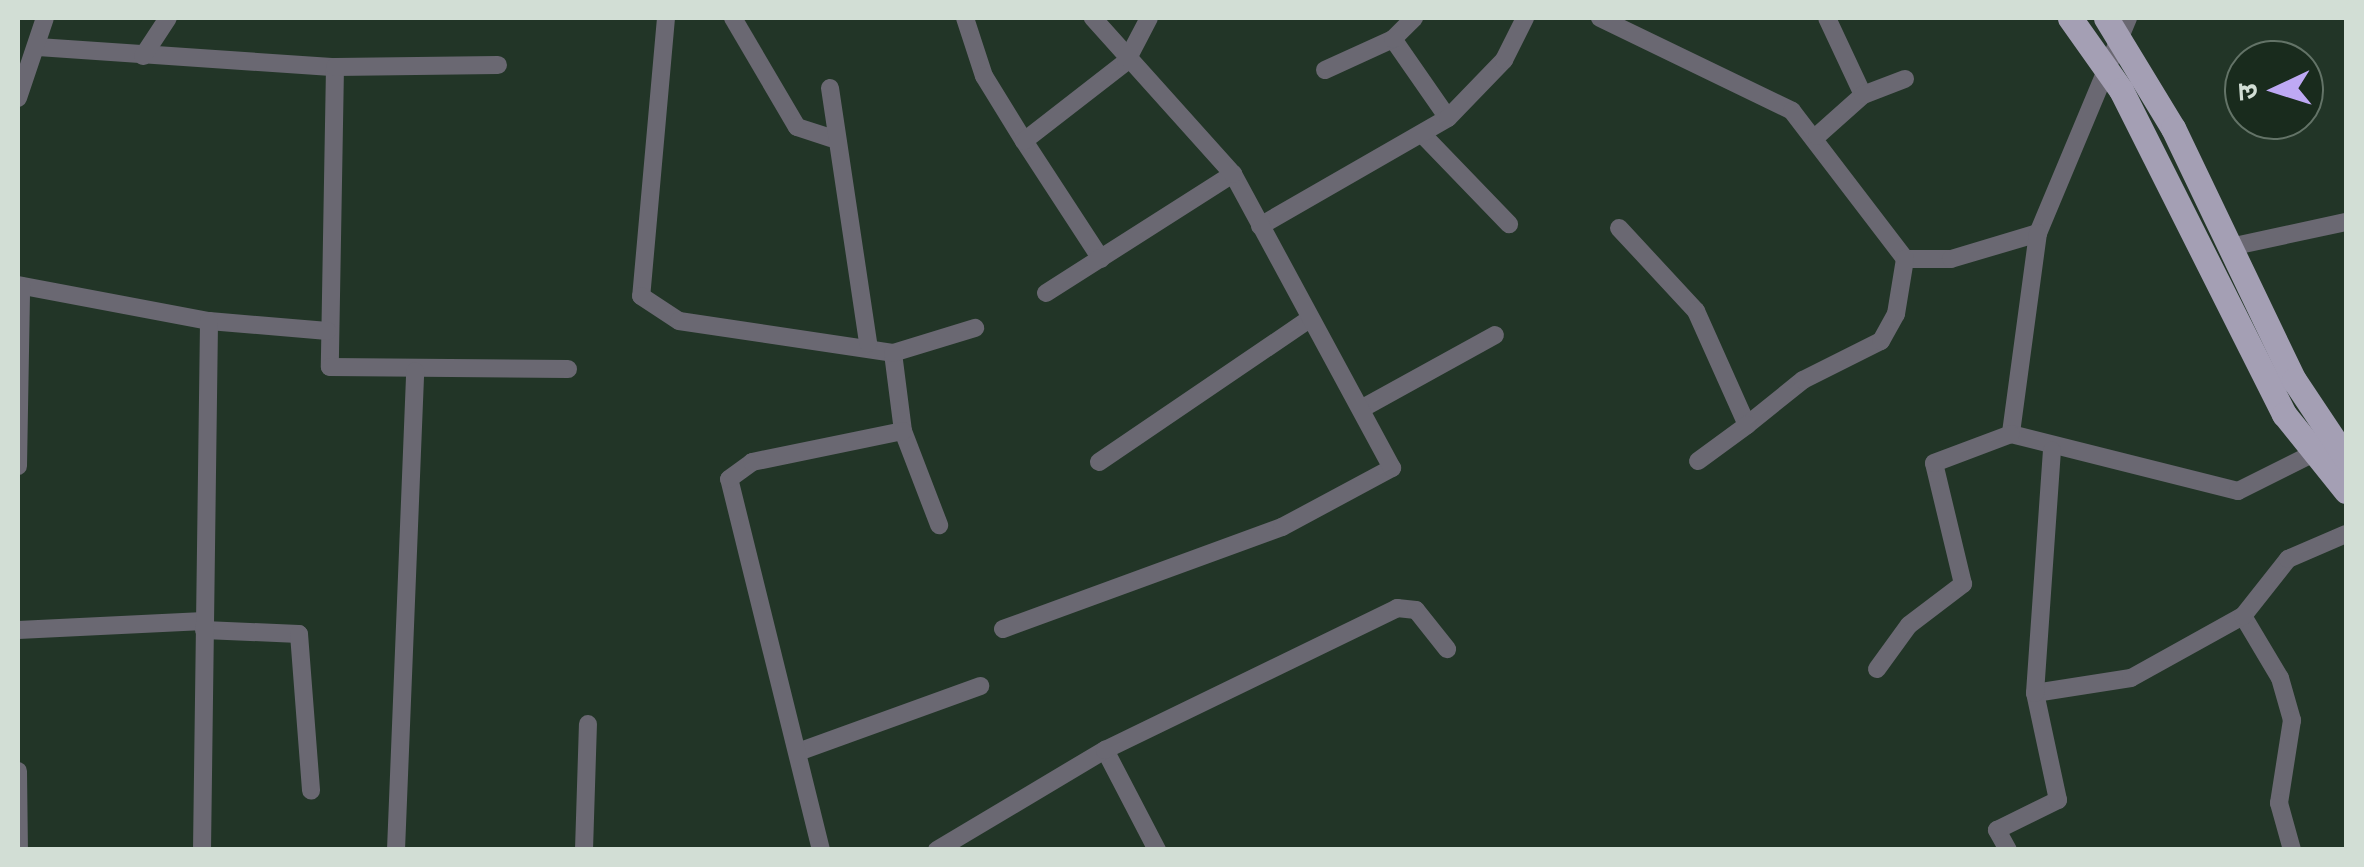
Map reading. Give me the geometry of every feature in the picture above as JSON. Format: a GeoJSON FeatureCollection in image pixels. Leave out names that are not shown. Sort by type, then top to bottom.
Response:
{"type":"FeatureCollection","features":[{"type":"Feature","properties":{"kind":"main road"},"geometry":{"type":"LineString","coordinates":[[2070,18],[2107,70],[2284,414],[2346,491]]}},
{"type":"Feature","properties":{"kind":"main road"},"geometry":{"type":"LineString","coordinates":[[2118,24],[2294,380],[2346,458]]}},
{"type":"Feature","properties":{"kind":"street"},"geometry":{"type":"LineString","coordinates":[[143,56],[168,18]]}},
{"type":"Feature","properties":{"kind":"street"},"geometry":{"type":"LineString","coordinates":[[666,18],[646,304],[679,321],[868,342],[893,353],[975,328]]}},
{"type":"Feature","properties":{"kind":"street"},"geometry":{"type":"LineString","coordinates":[[733,18],[797,128],[831,138]]}},
{"type":"Feature","properties":{"kind":"street"},"geometry":{"type":"LineString","coordinates":[[965,18],[984,76],[1100,258]]}},
{"type":"Feature","properties":{"kind":"street"},"geometry":{"type":"LineString","coordinates":[[1003,628],[1282,527],[1386,475],[1390,451],[1308,320],[1233,174],[1126,62],[1093,18]]}},
{"type":"Feature","properties":{"kind":"street"},"geometry":{"type":"LineString","coordinates":[[1024,141],[1126,62],[1149,18]]}},
{"type":"Feature","properties":{"kind":"street"},"geometry":{"type":"LineString","coordinates":[[1325,70],[1393,39],[1414,18]]}},
{"type":"Feature","properties":{"kind":"street"},"geometry":{"type":"LineString","coordinates":[[1260,226],[1423,136],[1448,118],[1504,60],[1526,18]]}},
{"type":"Feature","properties":{"kind":"street"},"geometry":{"type":"LineString","coordinates":[[1600,18],[1792,111],[1817,136],[1905,259],[1896,314],[1880,341],[1803,380],[1698,461]]}},
{"type":"Feature","properties":{"kind":"street"},"geometry":{"type":"LineString","coordinates":[[1826,18],[1863,95]]}},
{"type":"Feature","properties":{"kind":"street"},"geometry":{"type":"LineString","coordinates":[[18,98],[23,69],[38,48],[40,19]]}},
{"type":"Feature","properties":{"kind":"street"},"geometry":{"type":"LineString","coordinates":[[2011,434],[2038,233],[2107,70],[2118,24]]}},
{"type":"Feature","properties":{"kind":"street"},"geometry":{"type":"LineString","coordinates":[[1393,39],[1448,118]]}},
{"type":"Feature","properties":{"kind":"street"},"geometry":{"type":"LineString","coordinates":[[38,48],[335,68],[498,64]]}},
{"type":"Feature","properties":{"kind":"street"},"geometry":{"type":"LineString","coordinates":[[335,68],[330,367],[568,368]]}},
{"type":"Feature","properties":{"kind":"street"},"geometry":{"type":"LineString","coordinates":[[1817,136],[1863,95],[1905,79]]}},
{"type":"Feature","properties":{"kind":"street"},"geometry":{"type":"LineString","coordinates":[[830,88],[831,138],[854,219],[868,342]]}},
{"type":"Feature","properties":{"kind":"street"},"geometry":{"type":"LineString","coordinates":[[1423,136],[1509,224]]}},
{"type":"Feature","properties":{"kind":"street"},"geometry":{"type":"LineString","coordinates":[[1046,293],[1233,174]]}},
{"type":"Feature","properties":{"kind":"street"},"geometry":{"type":"LineString","coordinates":[[2230,246],[2346,222]]}},
{"type":"Feature","properties":{"kind":"street"},"geometry":{"type":"LineString","coordinates":[[1620,228],[1696,310],[1747,426]]}},
{"type":"Feature","properties":{"kind":"street"},"geometry":{"type":"LineString","coordinates":[[1905,259],[1951,259],[2038,233]]}},
{"type":"Feature","properties":{"kind":"street"},"geometry":{"type":"LineString","coordinates":[[18,466],[19,285],[208,321],[328,331]]}},
{"type":"Feature","properties":{"kind":"street"},"geometry":{"type":"LineString","coordinates":[[1099,462],[1308,320]]}},
{"type":"Feature","properties":{"kind":"street"},"geometry":{"type":"LineString","coordinates":[[202,850],[208,321]]}},
{"type":"Feature","properties":{"kind":"street"},"geometry":{"type":"LineString","coordinates":[[1361,409],[1496,335]]}},
{"type":"Feature","properties":{"kind":"street"},"geometry":{"type":"LineString","coordinates":[[893,353],[904,431],[939,525]]}},
{"type":"Feature","properties":{"kind":"street"},"geometry":{"type":"LineString","coordinates":[[396,850],[415,370]]}},
{"type":"Feature","properties":{"kind":"street"},"geometry":{"type":"LineString","coordinates":[[820,850],[729,479],[752,462],[904,431]]}},
{"type":"Feature","properties":{"kind":"street"},"geometry":{"type":"LineString","coordinates":[[1878,669],[1909,626],[1963,584],[1934,463],[2011,434],[2052,451],[2238,491],[2314,454]]}},
{"type":"Feature","properties":{"kind":"street"},"geometry":{"type":"LineString","coordinates":[[2008,850],[1997,830],[2058,800],[2035,693],[2052,451]]}},
{"type":"Feature","properties":{"kind":"street"},"geometry":{"type":"LineString","coordinates":[[2035,693],[2132,678],[2243,616],[2281,564],[2346,534]]}},
{"type":"Feature","properties":{"kind":"street"},"geometry":{"type":"LineString","coordinates":[[937,850],[1105,750],[1397,608],[1416,610],[1447,649]]}},
{"type":"Feature","properties":{"kind":"street"},"geometry":{"type":"LineString","coordinates":[[2243,616],[2287,696],[2292,736],[2280,803],[2292,850]]}},
{"type":"Feature","properties":{"kind":"street"},"geometry":{"type":"LineString","coordinates":[[18,630],[204,625],[299,634],[312,791]]}},
{"type":"Feature","properties":{"kind":"street"},"geometry":{"type":"LineString","coordinates":[[798,752],[980,686]]}},
{"type":"Feature","properties":{"kind":"street"},"geometry":{"type":"LineString","coordinates":[[584,850],[588,724]]}},
{"type":"Feature","properties":{"kind":"street"},"geometry":{"type":"LineString","coordinates":[[1105,750],[1157,850]]}},
{"type":"Feature","properties":{"kind":"street"},"geometry":{"type":"LineString","coordinates":[[18,771],[19,850]]}}]}
